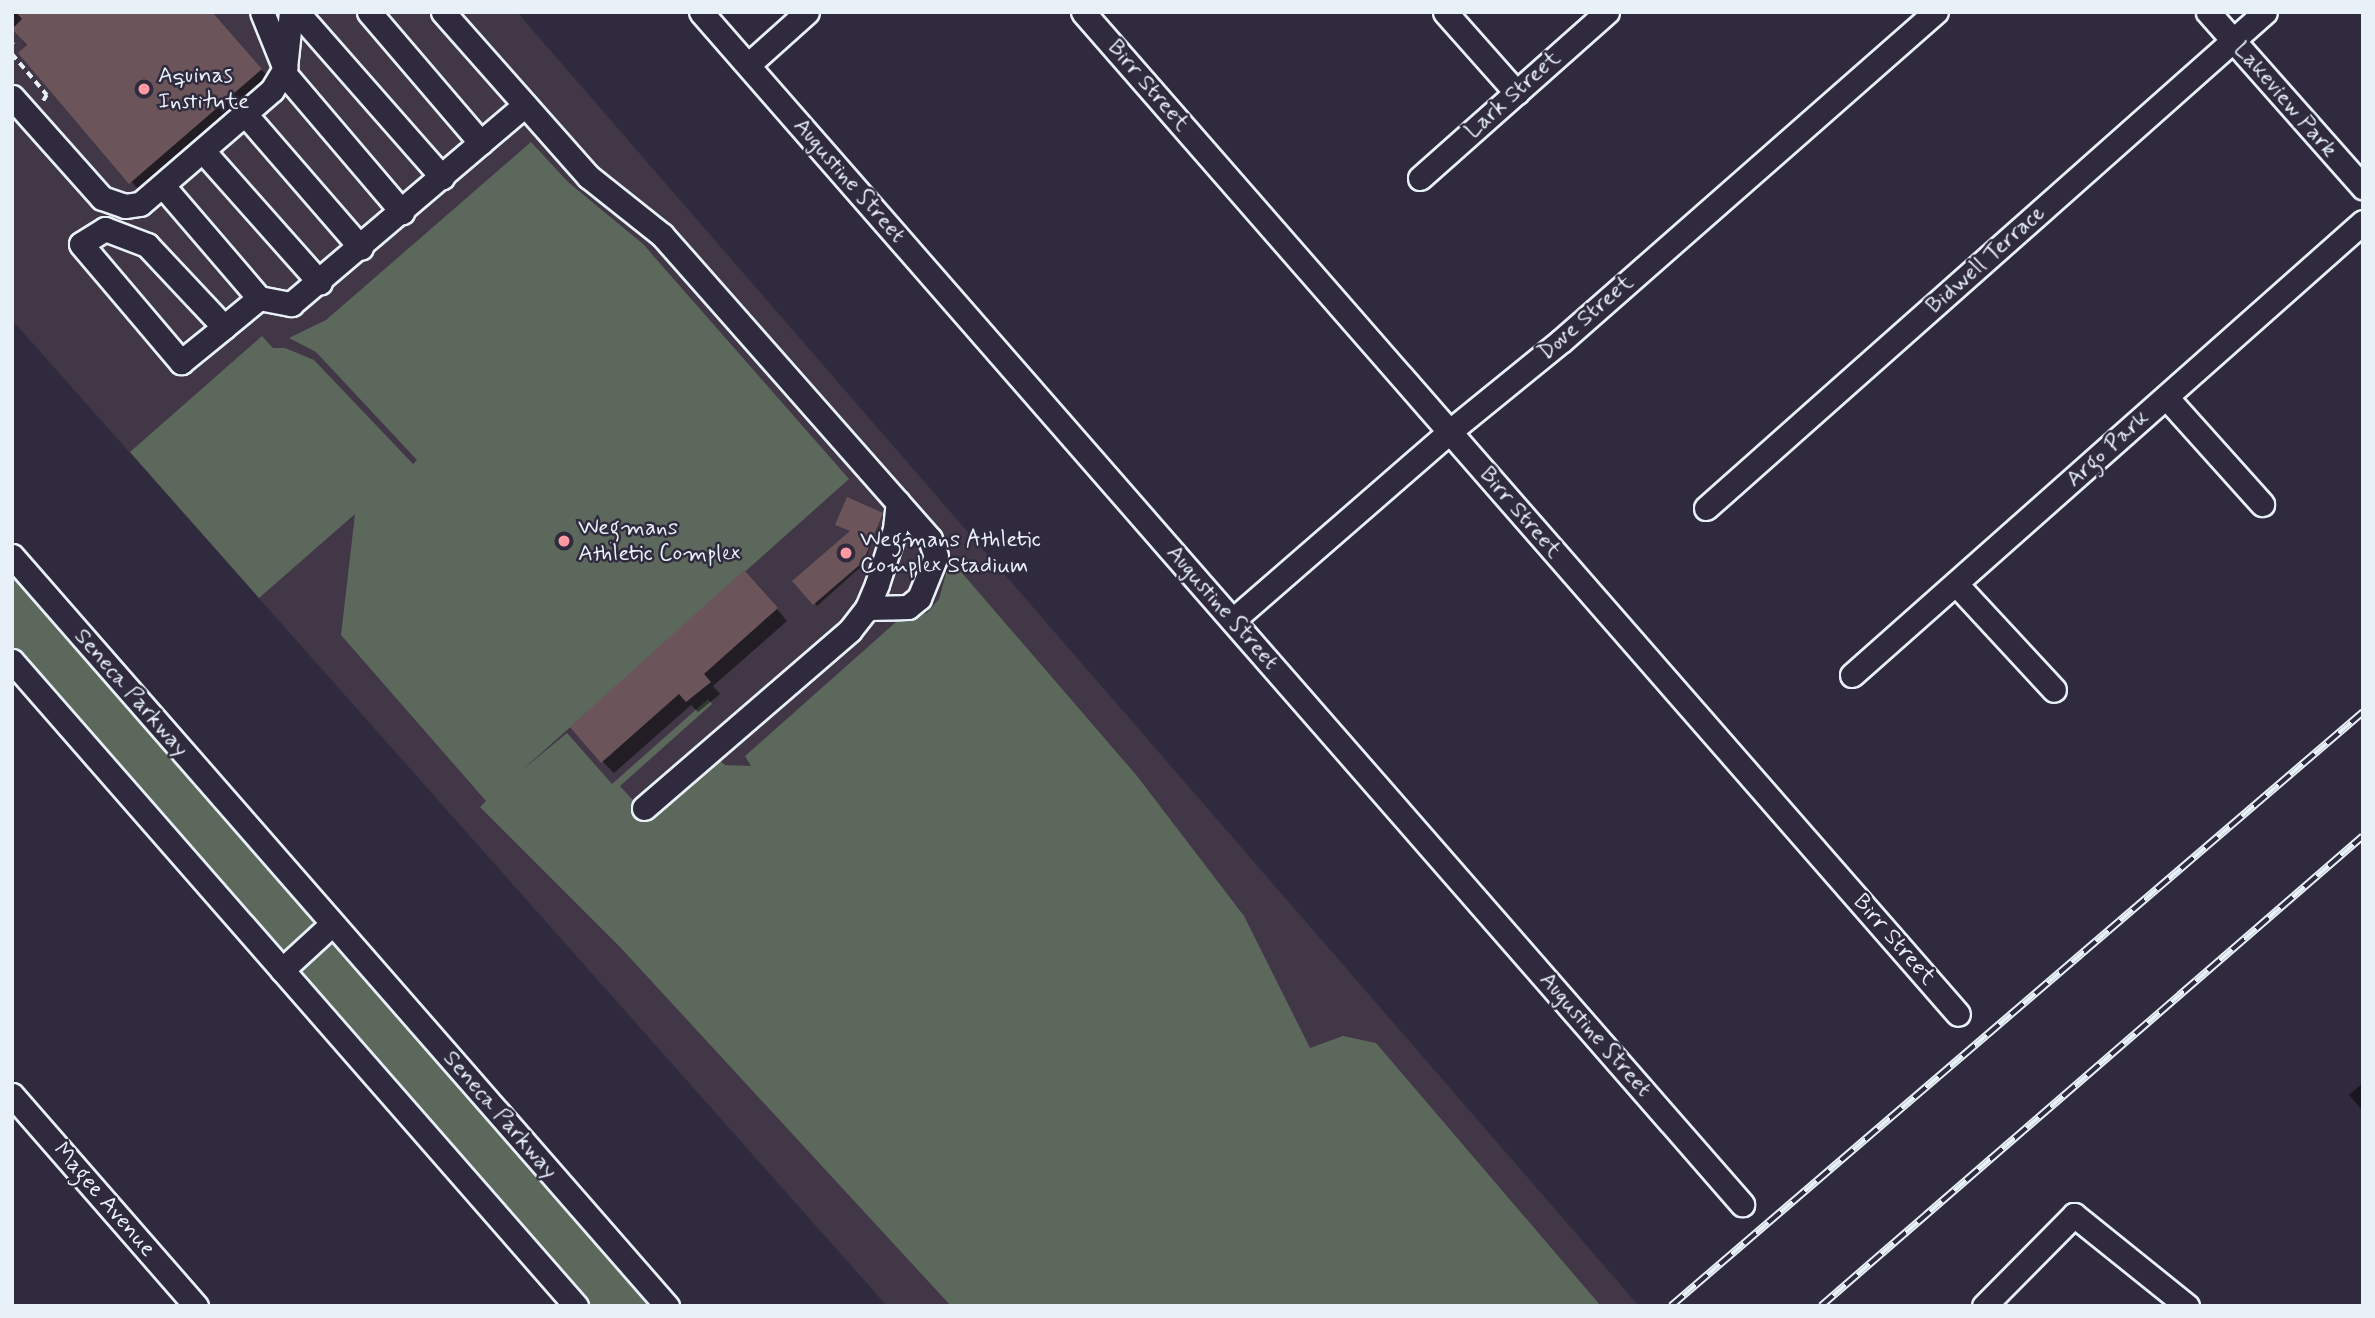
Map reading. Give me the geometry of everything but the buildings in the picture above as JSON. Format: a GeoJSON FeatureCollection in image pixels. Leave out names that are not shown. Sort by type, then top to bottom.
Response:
{"type":"FeatureCollection","features":[{"type":"Feature","properties":{"kind":"street"},"geometry":{"type":"LineString","coordinates":[[262,12],[284,70],[402,212]]}},
{"type":"Feature","properties":{"kind":"street"},"geometry":{"type":"LineString","coordinates":[[12,97],[102,198],[125,206],[140,204],[272,90],[284,70],[291,12]]}},
{"type":"Feature","properties":{"kind":"street"},"geometry":{"type":"LineString","coordinates":[[297,12],[442,177]]}},
{"type":"Feature","properties":{"kind":"street"},"geometry":{"type":"LineString","coordinates":[[369,12],[481,143]]}},
{"type":"Feature","properties":{"kind":"street"},"geometry":{"type":"LineString","coordinates":[[443,12],[589,177],[662,235],[930,540],[936,556],[919,598],[908,607],[867,608]]}},
{"type":"Feature","properties":{"kind":"street","name":"Augustine Street"},"geometry":{"type":"LineString","coordinates":[[701,12],[1742,1204]]}},
{"type":"Feature","properties":{"kind":"street"},"geometry":{"type":"LineString","coordinates":[[748,65],[807,12]]}},
{"type":"Feature","properties":{"kind":"street","name":"Birr Street"},"geometry":{"type":"LineString","coordinates":[[1083,12],[1958,1014]]}},
{"type":"Feature","properties":{"kind":"street"},"geometry":{"type":"LineString","coordinates":[[1446,12],[1517,93]]}},
{"type":"Feature","properties":{"kind":"street","name":"Lark Street"},"geometry":{"type":"LineString","coordinates":[[1420,178],[1607,12]]}},
{"type":"Feature","properties":{"kind":"street","name":"Dove Street"},"geometry":{"type":"LineString","coordinates":[[1233,620],[1449,432],[1561,341],[1936,12]]}},
{"type":"Feature","properties":{"kind":"street","name":"Lakeview Park"},"geometry":{"type":"LineString","coordinates":[[2208,12],[2363,187]]}},
{"type":"Feature","properties":{"kind":"street","name":"Bidwell Terrace"},"geometry":{"type":"LineString","coordinates":[[1706,508],[2265,12]]}},
{"type":"Feature","properties":{"kind":"street"},"geometry":{"type":"LineString","coordinates":[[163,186],[259,298],[291,304],[361,248],[525,104]]}},
{"type":"Feature","properties":{"kind":"street"},"geometry":{"type":"LineString","coordinates":[[245,114],[361,248]]}},
{"type":"Feature","properties":{"kind":"street"},"geometry":{"type":"LineString","coordinates":[[203,151],[320,283]]}},
{"type":"Feature","properties":{"kind":"street","name":"Argo Park"},"geometry":{"type":"LineString","coordinates":[[1852,675],[2363,222]]}},
{"type":"Feature","properties":{"kind":"street"},"geometry":{"type":"LineString","coordinates":[[224,327],[147,246],[105,229],[81,244],[181,362],[224,327],[259,298]]}},
{"type":"Feature","properties":{"kind":"street"},"geometry":{"type":"LineString","coordinates":[[2166,397],[2262,503]]}},
{"type":"Feature","properties":{"kind":"street"},"geometry":{"type":"LineString","coordinates":[[644,808],[850,630],[867,608],[895,529],[898,502]]}},
{"type":"Feature","properties":{"kind":"street","name":"Seneca Parkway"},"geometry":{"type":"LineString","coordinates":[[12,556],[667,1306]]}},
{"type":"Feature","properties":{"kind":"street"},"geometry":{"type":"LineString","coordinates":[[1956,584],[2054,690]]}},
{"type":"Feature","properties":{"kind":"street"},"geometry":{"type":"LineString","coordinates":[[12,661],[576,1306]]}},
{"type":"Feature","properties":{"kind":"street"},"geometry":{"type":"LineString","coordinates":[[282,970],[332,923]]}},
{"type":"Feature","properties":{"kind":"street","name":"Magee Avenue"},"geometry":{"type":"LineString","coordinates":[[12,1095],[196,1306]]}},
{"type":"Feature","properties":{"kind":"street"},"geometry":{"type":"LineString","coordinates":[[1984,1306],[2074,1214],[2187,1306]]}},
{"type":"Feature","properties":{"kind":"path"},"geometry":{"type":"LineString","coordinates":[[12,54],[47,96],[42,101],[50,111]]}},
{"type":"Feature","properties":{"kind":"shaded area","name":"Aquinas Institute"},"geometry":{"type":"Polygon","coordinates":[[[12,12],[517,12],[1639,1306],[887,1306],[12,320],[12,12]]]}},
{"type":"Feature","properties":{"kind":"green space","name":"Aquinas Institute"},"geometry":{"type":"Polygon","coordinates":[[[531,142],[568,182],[643,244],[849,479],[521,771],[567,733],[612,784],[708,699],[712,704],[620,786],[650,819],[718,759],[725,765],[751,766],[745,756],[896,622],[927,613],[939,599],[950,559],[1137,776],[1244,916],[1310,1048],[1343,1036],[1376,1043],[1600,1305],[951,1306],[620,947],[480,807],[486,801],[341,635],[355,514],[259,598],[130,452],[262,336],[273,348],[285,348],[314,360],[413,464],[417,460],[316,352],[289,338],[326,320],[531,142]]]}},
{"type":"Feature","properties":{"kind":"green space"},"geometry":{"type":"Polygon","coordinates":[[[12,571],[653,1306],[586,1306],[12,648],[12,571]]]}},
{"type":"Feature","properties":{"kind":"railway"},"geometry":{"type":"LineString","coordinates":[[1671,1306],[2363,712]]}},
{"type":"Feature","properties":{"kind":"railway"},"geometry":{"type":"LineString","coordinates":[[1821,1306],[2363,836]]}},
{"type":"Feature","properties":{"kind":"place","name":"Aquinas Institute"},"geometry":{"type":"Point","coordinates":[144,89]}},
{"type":"Feature","properties":{"kind":"place","name":"Wegmans Athletic Complex"},"geometry":{"type":"Point","coordinates":[564,541]}},
{"type":"Feature","properties":{"kind":"place","name":"Wegmans Athletic Complex Stadium"},"geometry":{"type":"Point","coordinates":[846,553]}}]}
